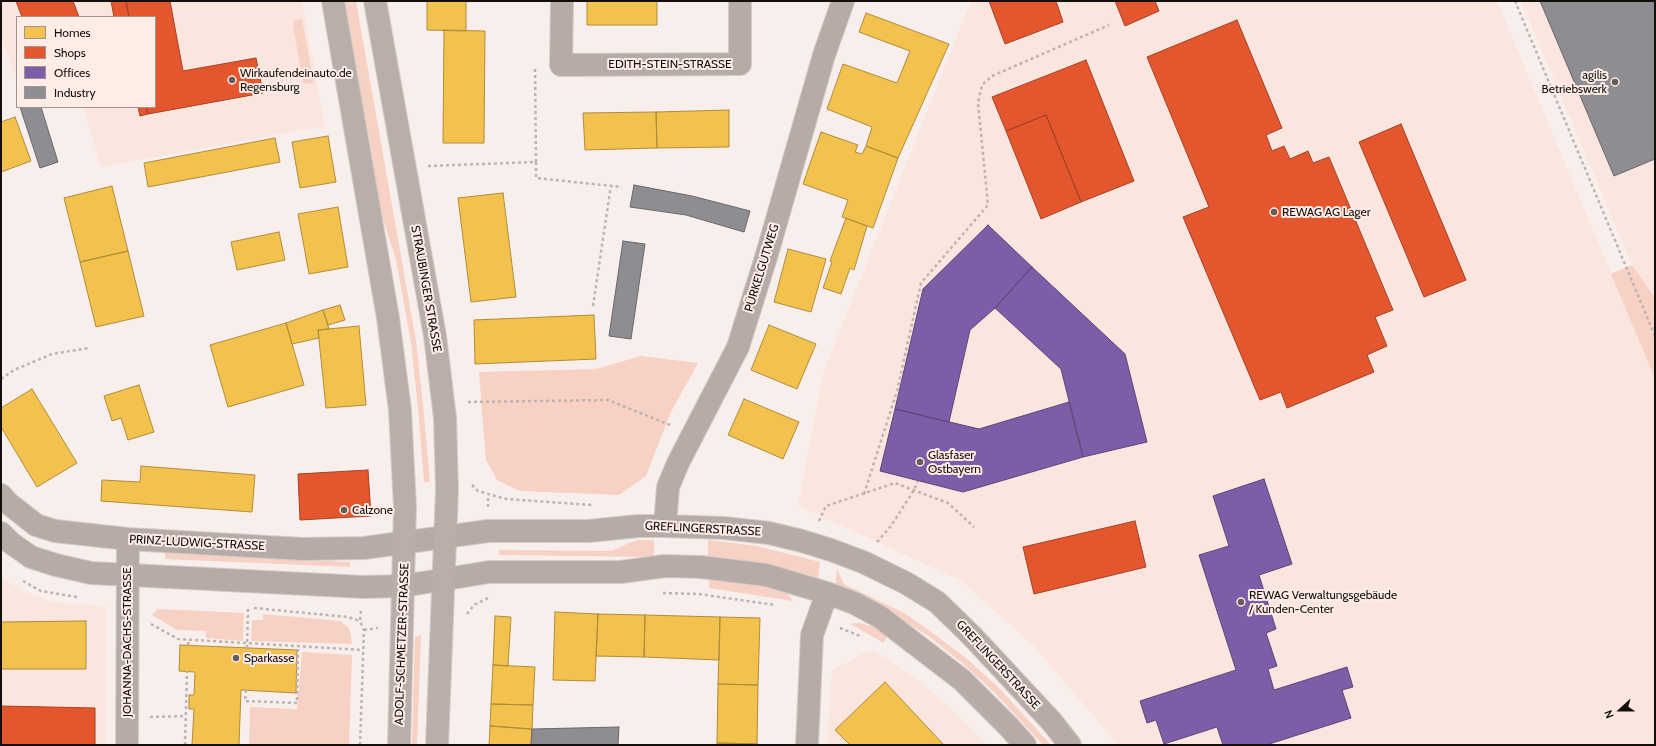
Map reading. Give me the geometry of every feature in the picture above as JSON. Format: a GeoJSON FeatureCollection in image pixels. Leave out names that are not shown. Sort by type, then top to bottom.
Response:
{"type":"FeatureCollection","features":[{"type":"Feature","properties":{"kind":"main road"},"geometry":{"type":"LineString","coordinates":[[333,1],[388,318],[400,410],[405,507],[405,543]]}},
{"type":"Feature","properties":{"kind":"main road","name":"STRAUBINGER STRASSE"},"geometry":{"type":"LineString","coordinates":[[375,1],[435,336],[443,403],[447,490],[444,579]]}},
{"type":"Feature","properties":{"kind":"main road","name":"ADOLF-SCHMETZER-STRASSE"},"geometry":{"type":"LineString","coordinates":[[399,745],[405,543]]}},
{"type":"Feature","properties":{"kind":"main road"},"geometry":{"type":"LineString","coordinates":[[437,745],[444,579]]}},
{"type":"Feature","properties":{"kind":"street"},"geometry":{"type":"LineString","coordinates":[[562,1],[562,65]]}},
{"type":"Feature","properties":{"kind":"street","name":"EDITH-STEIN-STRASSE"},"geometry":{"type":"LineString","coordinates":[[562,65],[740,64],[740,1]]}},
{"type":"Feature","properties":{"kind":"street","name":"PÜRKELGUTWEG"},"geometry":{"type":"LineString","coordinates":[[665,526],[668,487],[678,463],[738,347],[767,254],[824,55],[843,1]]}},
{"type":"Feature","properties":{"kind":"street","name":"PRINZ-LUDWIG-STRASSE"},"geometry":{"type":"LineString","coordinates":[[3,502],[36,525],[55,531],[128,540],[304,549],[364,548],[405,543]]}},
{"type":"Feature","properties":{"kind":"street","name":"GREFLINGERSTRASSE"},"geometry":{"type":"LineString","coordinates":[[405,543],[488,531],[589,530],[638,526],[665,526],[724,528],[769,533],[831,550],[862,562],[906,583],[937,602],[972,636],[1052,722],[1070,745]]}},
{"type":"Feature","properties":{"kind":"street"},"geometry":{"type":"LineString","coordinates":[[1,533],[11,543],[31,557],[56,565],[91,573],[362,586],[403,586],[489,572],[621,572],[665,566],[701,567],[766,575],[827,593],[880,617],[962,680],[1009,726],[1025,745]]}},
{"type":"Feature","properties":{"kind":"street","name":"JOHANNA-DACHS-STRASSE"},"geometry":{"type":"LineString","coordinates":[[127,745],[128,540]]}},
{"type":"Feature","properties":{"kind":"street"},"geometry":{"type":"LineString","coordinates":[[807,745],[812,635],[819,620],[827,593]]}},
{"type":"Feature","properties":{"kind":"path"},"geometry":{"type":"LineString","coordinates":[[1515,1],[1655,336]]}},
{"type":"Feature","properties":{"kind":"path"},"geometry":{"type":"LineString","coordinates":[[864,494],[896,391],[921,283],[988,205],[978,103],[982,85],[992,76],[1109,25]]}},
{"type":"Feature","properties":{"kind":"path"},"geometry":{"type":"LineString","coordinates":[[562,65],[535,65],[536,178],[622,186]]}},
{"type":"Feature","properties":{"kind":"path"},"geometry":{"type":"LineString","coordinates":[[404,167],[536,162]]}},
{"type":"Feature","properties":{"kind":"path"},"geometry":{"type":"LineString","coordinates":[[593,306],[611,185]]}},
{"type":"Feature","properties":{"kind":"path"},"geometry":{"type":"LineString","coordinates":[[1,379],[14,370],[52,354],[89,348]]}},
{"type":"Feature","properties":{"kind":"path"},"geometry":{"type":"LineString","coordinates":[[443,403],[608,400],[693,434]]}},
{"type":"Feature","properties":{"kind":"path"},"geometry":{"type":"LineString","coordinates":[[862,562],[891,526],[914,490],[918,481]]}},
{"type":"Feature","properties":{"kind":"path"},"geometry":{"type":"LineString","coordinates":[[817,525],[826,506],[895,484],[948,503],[974,527]]}},
{"type":"Feature","properties":{"kind":"path"},"geometry":{"type":"LineString","coordinates":[[360,745],[364,630],[360,621],[362,586]]}},
{"type":"Feature","properties":{"kind":"path"},"geometry":{"type":"LineString","coordinates":[[657,593],[699,594],[776,605]]}},
{"type":"Feature","properties":{"kind":"path"},"geometry":{"type":"LineString","coordinates":[[488,598],[495,597]]}},
{"type":"Feature","properties":{"kind":"path"},"geometry":{"type":"LineString","coordinates":[[246,648],[248,607]]}},
{"type":"Feature","properties":{"kind":"path"},"geometry":{"type":"LineString","coordinates":[[127,620],[144,620],[178,639],[363,650]]}},
{"type":"Feature","properties":{"kind":"path"},"geometry":{"type":"LineString","coordinates":[[819,620],[862,637]]}},
{"type":"Feature","properties":{"kind":"path"},"geometry":{"type":"LineString","coordinates":[[188,646],[189,640]]}},
{"type":"Feature","properties":{"kind":"path"},"geometry":{"type":"LineString","coordinates":[[246,690],[245,701],[297,703],[298,647]]}},
{"type":"Feature","properties":{"kind":"path"},"geometry":{"type":"LineString","coordinates":[[185,745],[187,671]]}},
{"type":"Feature","properties":{"kind":"path"},"geometry":{"type":"LineString","coordinates":[[143,717],[186,716]]}},
{"type":"Feature","properties":{"kind":"shaded area"},"geometry":{"type":"Polygon","coordinates":[[[1,1],[302,1],[325,126],[101,167],[83,108],[156,108],[156,16],[16,16],[16,76],[1,38],[1,1]]]}},
{"type":"Feature","properties":{"kind":"shaded area"},"geometry":{"type":"Polygon","coordinates":[[[343,1],[356,1],[416,341],[430,482],[424,482],[411,342],[396,260],[379,207],[343,1]]]}},
{"type":"Feature","properties":{"kind":"shaded area"},"geometry":{"type":"Polygon","coordinates":[[[971,1],[1497,1],[1655,378],[1655,745],[1116,745],[1107,732],[1034,646],[960,580],[798,506],[823,373],[971,1]]]}},
{"type":"Feature","properties":{"kind":"shaded area","name":"agilis Betriebswerk"},"geometry":{"type":"Polygon","coordinates":[[[1521,1],[1655,1],[1655,298],[1632,265],[1521,1]]]}},
{"type":"Feature","properties":{"kind":"shaded area"},"geometry":{"type":"Polygon","coordinates":[[[302,19],[314,84],[303,83],[293,25],[295,20],[302,19]]]}},
{"type":"Feature","properties":{"kind":"shaded area"},"geometry":{"type":"Polygon","coordinates":[[[1632,265],[1655,298],[1655,378],[1611,274],[1632,265]]]}},
{"type":"Feature","properties":{"kind":"shaded area"},"geometry":{"type":"Polygon","coordinates":[[[641,356],[698,363],[671,412],[646,476],[619,495],[520,491],[497,480],[486,460],[479,372],[596,369],[641,356]]]}},
{"type":"Feature","properties":{"kind":"shaded area"},"geometry":{"type":"Polygon","coordinates":[[[639,540],[654,540],[654,557],[499,555],[499,550],[612,551],[639,540]]]}},
{"type":"Feature","properties":{"kind":"shaded area"},"geometry":{"type":"Polygon","coordinates":[[[708,540],[757,546],[820,562],[818,580],[708,559],[708,540]]]}},
{"type":"Feature","properties":{"kind":"shaded area"},"geometry":{"type":"Polygon","coordinates":[[[165,553],[350,562],[350,567],[165,559],[165,553]]]}},
{"type":"Feature","properties":{"kind":"shaded area"},"geometry":{"type":"Polygon","coordinates":[[[837,569],[844,584],[904,613],[966,658],[999,688],[1051,745],[1043,745],[995,693],[961,662],[927,635],[900,619],[835,589],[837,569]]]}},
{"type":"Feature","properties":{"kind":"shaded area"},"geometry":{"type":"Polygon","coordinates":[[[1,577],[21,590],[52,602],[106,606],[105,745],[1,745],[1,577]]]}},
{"type":"Feature","properties":{"kind":"shaded area"},"geometry":{"type":"Polygon","coordinates":[[[709,577],[776,585],[786,591],[793,601],[709,588],[709,577]]]}},
{"type":"Feature","properties":{"kind":"shaded area"},"geometry":{"type":"Polygon","coordinates":[[[158,609],[244,613],[243,641],[206,638],[206,631],[177,630],[152,615],[158,609]]]}},
{"type":"Feature","properties":{"kind":"shaded area"},"geometry":{"type":"Polygon","coordinates":[[[263,614],[340,621],[348,627],[352,644],[251,641],[252,620],[263,620],[263,614]]]}},
{"type":"Feature","properties":{"kind":"shaded area"},"geometry":{"type":"Polygon","coordinates":[[[860,623],[874,627],[887,635],[884,643],[850,624],[860,623]]]}},
{"type":"Feature","properties":{"kind":"shaded area"},"geometry":{"type":"Polygon","coordinates":[[[421,635],[417,745],[412,745],[415,637],[421,635]]]}},
{"type":"Feature","properties":{"kind":"shaded area"},"geometry":{"type":"Polygon","coordinates":[[[870,650],[887,658],[928,688],[968,725],[986,745],[827,745],[832,670],[870,650]]]}},
{"type":"Feature","properties":{"kind":"shaded area"},"geometry":{"type":"Polygon","coordinates":[[[302,652],[352,655],[349,745],[249,745],[250,707],[297,709],[302,652]]]}},
{"type":"Feature","properties":{"kind":"building: Homes"},"geometry":{"type":"Polygon","coordinates":[[[427,1],[466,1],[466,31],[427,30],[427,1]]]}},
{"type":"Feature","properties":{"kind":"building: Homes"},"geometry":{"type":"Polygon","coordinates":[[[587,1],[657,1],[657,25],[587,25],[587,1]]]}},
{"type":"Feature","properties":{"kind":"building: Homes"},"geometry":{"type":"Polygon","coordinates":[[[866,13],[949,44],[898,158],[866,146],[872,127],[827,109],[843,64],[897,83],[910,51],[859,32],[866,13]]]}},
{"type":"Feature","properties":{"kind":"building: Homes"},"geometry":{"type":"Polygon","coordinates":[[[444,30],[485,31],[484,143],[443,143],[444,30]]]}},
{"type":"Feature","properties":{"kind":"building: Homes"},"geometry":{"type":"Polygon","coordinates":[[[729,110],[729,147],[657,148],[656,112],[729,110]]]}},
{"type":"Feature","properties":{"kind":"building: Homes"},"geometry":{"type":"Polygon","coordinates":[[[656,112],[657,148],[585,150],[583,113],[656,112]]]}},
{"type":"Feature","properties":{"kind":"building: Homes"},"geometry":{"type":"Polygon","coordinates":[[[15,117],[31,161],[1,172],[1,122],[15,117]]]}},
{"type":"Feature","properties":{"kind":"building: Homes"},"geometry":{"type":"Polygon","coordinates":[[[821,132],[858,145],[855,152],[862,154],[866,146],[898,158],[873,228],[842,217],[848,200],[803,184],[821,132]]]}},
{"type":"Feature","properties":{"kind":"building: Homes"},"geometry":{"type":"Polygon","coordinates":[[[328,136],[336,182],[300,188],[292,142],[328,136]]]}},
{"type":"Feature","properties":{"kind":"building: Homes"},"geometry":{"type":"Polygon","coordinates":[[[275,138],[280,162],[148,187],[144,163],[275,138]]]}},
{"type":"Feature","properties":{"kind":"building: Homes"},"geometry":{"type":"Polygon","coordinates":[[[112,186],[128,251],[80,262],[64,198],[112,186]]]}},
{"type":"Feature","properties":{"kind":"building: Homes"},"geometry":{"type":"Polygon","coordinates":[[[503,193],[516,297],[471,302],[458,198],[503,193]]]}},
{"type":"Feature","properties":{"kind":"building: Homes"},"geometry":{"type":"Polygon","coordinates":[[[338,207],[348,267],[309,274],[298,214],[338,207]]]}},
{"type":"Feature","properties":{"kind":"building: Homes"},"geometry":{"type":"Polygon","coordinates":[[[846,218],[867,226],[854,270],[850,268],[841,294],[823,288],[832,262],[830,261],[846,218]]]}},
{"type":"Feature","properties":{"kind":"building: Homes"},"geometry":{"type":"Polygon","coordinates":[[[279,232],[285,260],[237,270],[231,242],[279,232]]]}},
{"type":"Feature","properties":{"kind":"building: Homes"},"geometry":{"type":"Polygon","coordinates":[[[788,249],[826,259],[811,312],[774,302],[788,249]]]}},
{"type":"Feature","properties":{"kind":"building: Homes"},"geometry":{"type":"Polygon","coordinates":[[[128,251],[144,316],[96,327],[80,262],[128,251]]]}},
{"type":"Feature","properties":{"kind":"building: Homes"},"geometry":{"type":"Polygon","coordinates":[[[340,305],[345,320],[328,325],[323,310],[340,305]]]}},
{"type":"Feature","properties":{"kind":"building: Homes"},"geometry":{"type":"Polygon","coordinates":[[[323,310],[329,329],[318,330],[319,338],[292,344],[286,323],[323,310]]]}},
{"type":"Feature","properties":{"kind":"building: Homes"},"geometry":{"type":"Polygon","coordinates":[[[594,315],[596,359],[475,364],[474,320],[594,315]]]}},
{"type":"Feature","properties":{"kind":"building: Homes"},"geometry":{"type":"Polygon","coordinates":[[[286,323],[304,385],[228,407],[210,345],[286,323]]]}},
{"type":"Feature","properties":{"kind":"building: Homes"},"geometry":{"type":"Polygon","coordinates":[[[769,325],[816,344],[797,389],[751,370],[769,325]]]}},
{"type":"Feature","properties":{"kind":"building: Homes"},"geometry":{"type":"Polygon","coordinates":[[[359,326],[366,405],[326,408],[318,330],[359,326]]]}},
{"type":"Feature","properties":{"kind":"building: Homes"},"geometry":{"type":"Polygon","coordinates":[[[139,385],[154,432],[128,440],[121,418],[112,421],[104,396],[139,385]]]}},
{"type":"Feature","properties":{"kind":"building: Homes"},"geometry":{"type":"Polygon","coordinates":[[[32,389],[77,463],[37,487],[1,427],[1,408],[32,389]]]}},
{"type":"Feature","properties":{"kind":"building: Homes"},"geometry":{"type":"Polygon","coordinates":[[[744,399],[799,422],[783,459],[728,435],[744,399]]]}},
{"type":"Feature","properties":{"kind":"building: Homes"},"geometry":{"type":"Polygon","coordinates":[[[141,466],[255,475],[252,512],[101,501],[102,480],[140,482],[141,466]]]}},
{"type":"Feature","properties":{"kind":"building: Homes"},"geometry":{"type":"Polygon","coordinates":[[[555,612],[598,614],[595,681],[553,680],[555,612]]]}},
{"type":"Feature","properties":{"kind":"building: Homes"},"geometry":{"type":"Polygon","coordinates":[[[598,614],[645,615],[644,657],[596,656],[598,614]]]}},
{"type":"Feature","properties":{"kind":"building: Homes"},"geometry":{"type":"Polygon","coordinates":[[[645,615],[720,617],[719,660],[644,657],[645,615]]]}},
{"type":"Feature","properties":{"kind":"building: Homes"},"geometry":{"type":"Polygon","coordinates":[[[495,616],[511,617],[508,666],[493,665],[495,616]]]}},
{"type":"Feature","properties":{"kind":"building: Homes"},"geometry":{"type":"Polygon","coordinates":[[[720,617],[760,618],[758,685],[718,684],[720,617]]]}},
{"type":"Feature","properties":{"kind":"building: Homes"},"geometry":{"type":"Polygon","coordinates":[[[86,621],[86,669],[1,669],[1,622],[86,621]]]}},
{"type":"Feature","properties":{"kind":"building: Homes"},"geometry":{"type":"Polygon","coordinates":[[[180,645],[297,650],[296,693],[241,690],[239,745],[192,745],[194,709],[189,709],[189,695],[194,695],[195,672],[179,671],[180,645]]]}},
{"type":"Feature","properties":{"kind":"building: Homes"},"geometry":{"type":"Polygon","coordinates":[[[493,665],[535,667],[533,705],[491,704],[493,665]]]}},
{"type":"Feature","properties":{"kind":"building: Homes"},"geometry":{"type":"Polygon","coordinates":[[[885,682],[944,745],[850,745],[835,730],[885,682]]]}},
{"type":"Feature","properties":{"kind":"building: Homes"},"geometry":{"type":"Polygon","coordinates":[[[718,684],[758,685],[757,744],[717,743],[718,684]]]}},
{"type":"Feature","properties":{"kind":"building: Homes"},"geometry":{"type":"Polygon","coordinates":[[[491,704],[533,705],[532,729],[490,726],[491,704]]]}},
{"type":"Feature","properties":{"kind":"building: Homes"},"geometry":{"type":"Polygon","coordinates":[[[490,726],[532,729],[531,745],[489,745],[490,726]]]}},
{"type":"Feature","properties":{"kind":"building: Homes"},"geometry":{"type":"Polygon","coordinates":[[[717,743],[757,744],[760,745],[717,745],[717,743]]]}},
{"type":"Feature","properties":{"kind":"building: Shops"},"geometry":{"type":"Polygon","coordinates":[[[16,1],[73,1],[79,16],[22,16],[16,1]]]}},
{"type":"Feature","properties":{"kind":"building: Shops"},"geometry":{"type":"Polygon","coordinates":[[[111,1],[126,1],[129,16],[114,16],[111,1]]]}},
{"type":"Feature","properties":{"kind":"building: Shops"},"geometry":{"type":"Polygon","coordinates":[[[126,1],[170,1],[183,71],[256,58],[263,93],[148,114],[146,108],[156,108],[156,16],[129,16],[126,1]]]}},
{"type":"Feature","properties":{"kind":"building: Shops"},"geometry":{"type":"Polygon","coordinates":[[[989,1],[1056,1],[1063,22],[1005,44],[989,1]]]}},
{"type":"Feature","properties":{"kind":"building: Shops"},"geometry":{"type":"Polygon","coordinates":[[[1115,1],[1155,1],[1159,11],[1125,26],[1115,1]]]}},
{"type":"Feature","properties":{"kind":"building: Shops","name":"REWAG AG Lager"},"geometry":{"type":"Polygon","coordinates":[[[1237,20],[1282,128],[1266,135],[1272,151],[1284,146],[1290,159],[1308,151],[1313,163],[1329,157],[1393,310],[1375,317],[1387,346],[1367,355],[1374,372],[1287,408],[1281,392],[1260,400],[1183,217],[1209,207],[1147,57],[1237,20]]]}},
{"type":"Feature","properties":{"kind":"building: Shops"},"geometry":{"type":"Polygon","coordinates":[[[1086,60],[1134,181],[1081,202],[1046,115],[1006,131],[992,97],[1086,60]]]}},
{"type":"Feature","properties":{"kind":"building: Shops"},"geometry":{"type":"Polygon","coordinates":[[[138,108],[146,108],[148,114],[140,116],[138,108]]]}},
{"type":"Feature","properties":{"kind":"building: Shops"},"geometry":{"type":"Polygon","coordinates":[[[1046,115],[1081,202],[1041,219],[1006,131],[1046,115]]]}},
{"type":"Feature","properties":{"kind":"building: Shops"},"geometry":{"type":"Polygon","coordinates":[[[1401,124],[1466,280],[1424,297],[1359,142],[1401,124]]]}},
{"type":"Feature","properties":{"kind":"building: Shops"},"geometry":{"type":"Polygon","coordinates":[[[368,470],[371,516],[300,520],[298,474],[368,470]]]}},
{"type":"Feature","properties":{"kind":"building: Shops"},"geometry":{"type":"Polygon","coordinates":[[[1135,521],[1146,567],[1034,594],[1023,547],[1135,521]]]}},
{"type":"Feature","properties":{"kind":"building: Shops"},"geometry":{"type":"Polygon","coordinates":[[[1,706],[95,708],[95,745],[1,745],[1,706]]]}},
{"type":"Feature","properties":{"kind":"building: Offices"},"geometry":{"type":"Polygon","coordinates":[[[988,225],[1032,267],[995,308],[970,330],[949,422],[895,409],[923,289],[988,225]]]}},
{"type":"Feature","properties":{"kind":"building: Offices"},"geometry":{"type":"Polygon","coordinates":[[[1032,267],[1125,354],[1147,442],[1083,457],[1061,369],[995,308],[1032,267]]]}},
{"type":"Feature","properties":{"kind":"building: Offices"},"geometry":{"type":"Polygon","coordinates":[[[1069,402],[1083,457],[963,492],[880,471],[895,409],[979,429],[1069,402]]]}},
{"type":"Feature","properties":{"kind":"building: Offices","name":"REWAG Verwaltungsgebäude / Kunden-Center"},"geometry":{"type":"Polygon","coordinates":[[[1264,479],[1292,564],[1259,575],[1276,629],[1266,633],[1277,666],[1268,669],[1274,690],[1347,667],[1353,687],[1342,690],[1351,718],[1266,745],[1223,745],[1217,727],[1164,744],[1156,720],[1147,723],[1140,701],[1236,670],[1199,555],[1229,546],[1213,496],[1264,479]]]}},
{"type":"Feature","properties":{"kind":"building: Industry","name":"agilis Betriebswerk"},"geometry":{"type":"Polygon","coordinates":[[[1540,1],[1654,1],[1655,159],[1614,176],[1540,1]]]}},
{"type":"Feature","properties":{"kind":"building: Industry"},"geometry":{"type":"Polygon","coordinates":[[[20,108],[41,108],[58,162],[40,168],[20,108]]]}},
{"type":"Feature","properties":{"kind":"building: Industry"},"geometry":{"type":"Polygon","coordinates":[[[634,185],[692,196],[750,211],[744,232],[686,215],[630,207],[634,185]]]}},
{"type":"Feature","properties":{"kind":"building: Industry"},"geometry":{"type":"Polygon","coordinates":[[[623,241],[645,244],[631,339],[609,336],[623,241]]]}},
{"type":"Feature","properties":{"kind":"building: Industry"},"geometry":{"type":"Polygon","coordinates":[[[619,727],[618,745],[531,745],[532,729],[619,727]]]}},
{"type":"Feature","properties":{"kind":"place","name":"Wirkaufendeinauto.de Regensburg"},"geometry":{"type":"Point","coordinates":[232,80]}},
{"type":"Feature","properties":{"kind":"place","name":"agilis Betriebswerk"},"geometry":{"type":"Point","coordinates":[1615,82]}},
{"type":"Feature","properties":{"kind":"place","name":"REWAG AG Lager"},"geometry":{"type":"Point","coordinates":[1274,212]}},
{"type":"Feature","properties":{"kind":"place","name":"Glasfaser Ostbayern"},"geometry":{"type":"Point","coordinates":[920,462]}},
{"type":"Feature","properties":{"kind":"place","name":"Calzone"},"geometry":{"type":"Point","coordinates":[344,510]}},
{"type":"Feature","properties":{"kind":"place","name":"REWAG Verwaltungsgebäude / Kunden-Center"},"geometry":{"type":"Point","coordinates":[1241,602]}},
{"type":"Feature","properties":{"kind":"place","name":"Sparkasse"},"geometry":{"type":"Point","coordinates":[236,658]}}]}
